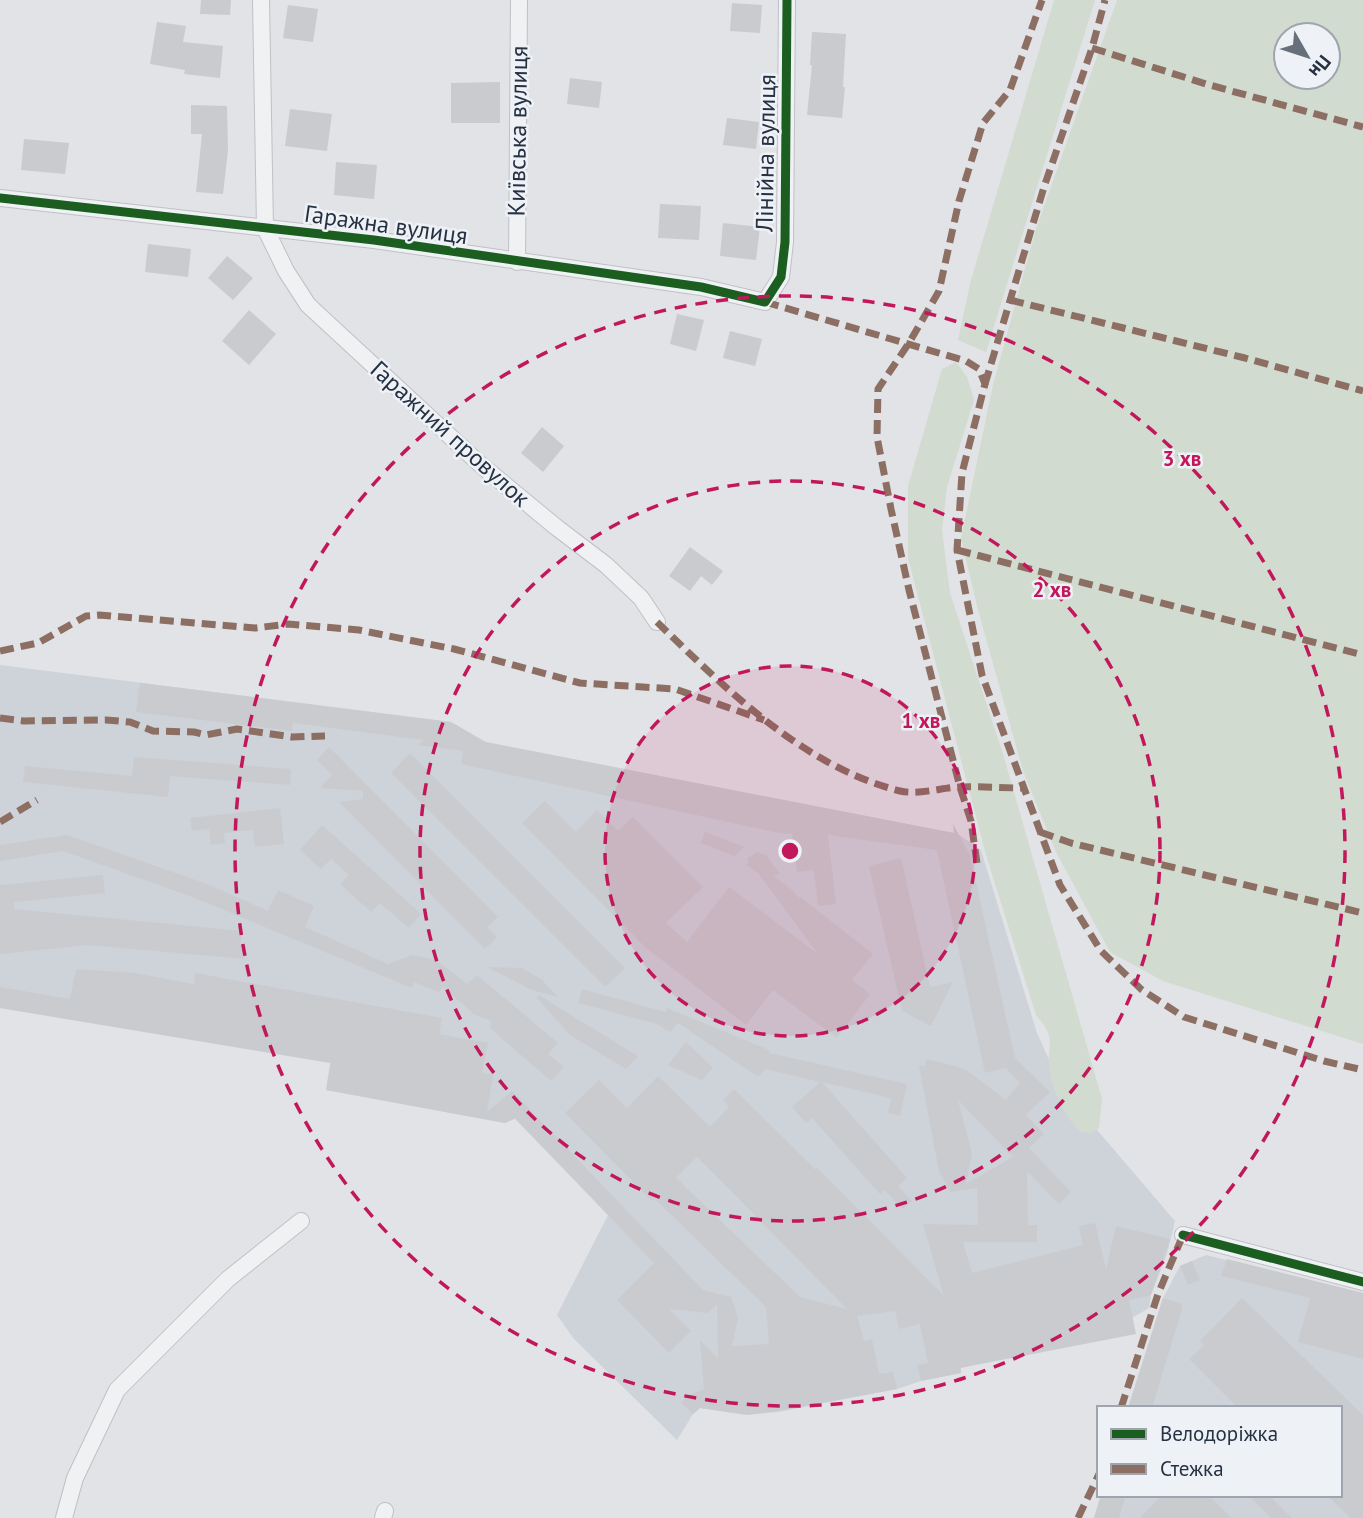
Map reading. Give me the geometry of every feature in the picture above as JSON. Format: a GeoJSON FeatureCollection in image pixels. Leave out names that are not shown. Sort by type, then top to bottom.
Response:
{"type":"FeatureCollection","features":[{"type":"Feature","properties":{"kind":"street"},"geometry":{"type":"LineString","coordinates":[[261,0],[265,228]]}},
{"type":"Feature","properties":{"kind":"street","name":"Київська вулиця"},"geometry":{"type":"LineString","coordinates":[[517,262],[519,0]]}},
{"type":"Feature","properties":{"kind":"street","name":"Лінійна вулиця"},"geometry":{"type":"LineString","coordinates":[[765,302],[781,277],[785,242],[787,0]]}},
{"type":"Feature","properties":{"kind":"street","name":"Гаражна вулиця"},"geometry":{"type":"LineString","coordinates":[[0,198],[374,240],[701,287],[765,302]]}},
{"type":"Feature","properties":{"kind":"street","name":"Гаражний провулок"},"geometry":{"type":"LineString","coordinates":[[265,228],[286,271],[308,305],[481,465],[555,527],[606,565],[641,598],[657,622]]}},
{"type":"Feature","properties":{"kind":"street"},"geometry":{"type":"LineString","coordinates":[[64,1518],[75,1478],[117,1390],[228,1279],[301,1221]]}},
{"type":"Feature","properties":{"kind":"street"},"geometry":{"type":"LineString","coordinates":[[1183,1235],[1363,1282]]}},
{"type":"Feature","properties":{"kind":"shaded area"},"geometry":{"type":"Polygon","coordinates":[[[1054,0],[1095,0],[986,352],[958,340],[971,280],[1054,0]]]}},
{"type":"Feature","properties":{"kind":"shaded area"},"geometry":{"type":"Polygon","coordinates":[[[1117,0],[1363,0],[1363,1044],[1163,981],[1110,952],[1056,852],[1023,771],[961,538],[993,385],[1036,229],[1117,0]]]}},
{"type":"Feature","properties":{"kind":"shaded area"},"geometry":{"type":"Polygon","coordinates":[[[956,362],[967,377],[974,400],[947,487],[942,530],[950,593],[1003,754],[1102,1099],[1099,1128],[1091,1133],[1080,1132],[1075,1126],[1054,1088],[1049,1063],[1049,1037],[1036,1015],[986,855],[908,558],[908,486],[942,369],[956,362]]]}},
{"type":"Feature","properties":{"kind":"shaded area"},"geometry":{"type":"Polygon","coordinates":[[[0,665],[451,722],[486,742],[958,834],[981,850],[1037,1033],[1062,1089],[1175,1221],[1149,1308],[1132,1318],[961,1368],[961,1373],[897,1389],[778,1412],[747,1415],[700,1408],[693,1414],[677,1440],[574,1339],[557,1315],[608,1215],[515,1119],[505,1123],[326,1090],[330,1063],[0,1008],[0,665]]]}},
{"type":"Feature","properties":{"kind":"shaded area"},"geometry":{"type":"Polygon","coordinates":[[[1206,1255],[1363,1293],[1363,1518],[1094,1518],[1100,1497],[1342,1497],[1342,1406],[1129,1406],[1163,1298],[1180,1266],[1206,1255]]]}},
{"type":"Feature","properties":{"kind":"building"},"geometry":{"type":"Polygon","coordinates":[[[201,0],[231,0],[230,15],[200,14],[201,0]]]}},
{"type":"Feature","properties":{"kind":"building"},"geometry":{"type":"Polygon","coordinates":[[[732,3],[762,5],[760,33],[730,31],[732,3]]]}},
{"type":"Feature","properties":{"kind":"building"},"geometry":{"type":"Polygon","coordinates":[[[288,5],[318,9],[313,42],[283,38],[288,5]]]}},
{"type":"Feature","properties":{"kind":"building"},"geometry":{"type":"Polygon","coordinates":[[[157,22],[186,26],[183,42],[223,46],[220,78],[184,74],[185,70],[150,64],[157,22]]]}},
{"type":"Feature","properties":{"kind":"building"},"geometry":{"type":"Polygon","coordinates":[[[812,32],[846,34],[842,118],[807,115],[812,32]]]}},
{"type":"Feature","properties":{"kind":"building"},"geometry":{"type":"Polygon","coordinates":[[[570,78],[602,82],[599,108],[567,104],[570,78]]]}},
{"type":"Feature","properties":{"kind":"building"},"geometry":{"type":"Polygon","coordinates":[[[500,82],[500,123],[451,123],[451,83],[500,82]]]}},
{"type":"Feature","properties":{"kind":"building"},"geometry":{"type":"Polygon","coordinates":[[[191,105],[227,106],[228,150],[223,194],[196,192],[202,134],[191,134],[191,105]]]}},
{"type":"Feature","properties":{"kind":"building"},"geometry":{"type":"Polygon","coordinates":[[[290,109],[332,114],[327,151],[285,146],[290,109]]]}},
{"type":"Feature","properties":{"kind":"building"},"geometry":{"type":"Polygon","coordinates":[[[727,118],[759,122],[756,149],[723,145],[727,118]]]}},
{"type":"Feature","properties":{"kind":"building"},"geometry":{"type":"Polygon","coordinates":[[[24,139],[69,143],[65,174],[21,170],[24,139]]]}},
{"type":"Feature","properties":{"kind":"building"},"geometry":{"type":"Polygon","coordinates":[[[336,162],[377,165],[374,199],[334,195],[336,162]]]}},
{"type":"Feature","properties":{"kind":"building"},"geometry":{"type":"Polygon","coordinates":[[[660,204],[701,206],[699,240],[658,238],[660,204]]]}},
{"type":"Feature","properties":{"kind":"building"},"geometry":{"type":"Polygon","coordinates":[[[723,223],[760,227],[756,260],[720,256],[723,223]]]}},
{"type":"Feature","properties":{"kind":"building"},"geometry":{"type":"Polygon","coordinates":[[[148,244],[191,249],[188,277],[145,272],[148,244]]]}},
{"type":"Feature","properties":{"kind":"building"},"geometry":{"type":"Polygon","coordinates":[[[227,256],[253,278],[233,300],[208,278],[227,256]]]}},
{"type":"Feature","properties":{"kind":"building"},"geometry":{"type":"Polygon","coordinates":[[[249,310],[276,334],[249,365],[222,341],[249,310]]]}},
{"type":"Feature","properties":{"kind":"building"},"geometry":{"type":"Polygon","coordinates":[[[677,314],[704,320],[696,351],[670,344],[677,314]]]}},
{"type":"Feature","properties":{"kind":"building"},"geometry":{"type":"Polygon","coordinates":[[[730,331],[762,339],[755,366],[723,358],[730,331]]]}},
{"type":"Feature","properties":{"kind":"building"},"geometry":{"type":"Polygon","coordinates":[[[542,427],[564,446],[543,472],[521,453],[542,427]]]}},
{"type":"Feature","properties":{"kind":"building"},"geometry":{"type":"Polygon","coordinates":[[[690,547],[723,571],[712,585],[701,576],[690,591],[669,576],[690,547]]]}},
{"type":"Feature","properties":{"kind":"building"},"geometry":{"type":"Polygon","coordinates":[[[140,683],[451,722],[485,742],[954,833],[953,824],[970,855],[1015,1058],[1050,1092],[1026,1115],[1044,1134],[1029,1148],[1071,1192],[1059,1204],[1027,1171],[1028,1225],[1037,1225],[1037,1242],[963,1242],[972,1273],[1083,1245],[1079,1226],[1095,1223],[1106,1269],[1116,1226],[1170,1239],[1151,1295],[1129,1300],[1136,1334],[960,1368],[961,1373],[921,1381],[917,1365],[928,1363],[920,1324],[899,1329],[895,1311],[857,1316],[864,1341],[872,1339],[879,1374],[893,1372],[897,1389],[747,1415],[700,1408],[693,1414],[681,1403],[687,1396],[704,1389],[700,1340],[718,1358],[717,1304],[708,1313],[669,1309],[691,1331],[669,1353],[617,1300],[654,1263],[515,1118],[505,1123],[326,1090],[331,1063],[0,1008],[0,987],[70,999],[76,969],[135,973],[194,984],[195,973],[442,1018],[439,1034],[488,1043],[482,1073],[493,1075],[487,1112],[512,1091],[703,1290],[731,1297],[738,1318],[732,1346],[769,1344],[766,1307],[655,1199],[652,1201],[565,1113],[599,1080],[627,1108],[658,1076],[710,1127],[729,1107],[723,1100],[734,1089],[944,1296],[923,1224],[978,1225],[977,1188],[950,1192],[939,1171],[919,1066],[925,1066],[926,1059],[965,1069],[1006,1100],[1020,1083],[1005,1068],[985,1073],[937,850],[828,835],[836,904],[818,906],[814,870],[797,872],[792,834],[461,764],[463,751],[418,745],[424,740],[293,723],[292,731],[136,712],[140,683]],[[958,1100],[972,1154],[966,1184],[1013,1157],[958,1100]],[[697,1157],[676,1178],[800,1297],[847,1309],[728,1188],[697,1157]]]}},
{"type":"Feature","properties":{"kind":"building"},"geometry":{"type":"Polygon","coordinates":[[[329,747],[498,917],[487,927],[497,937],[485,949],[339,802],[363,799],[363,791],[320,788],[332,775],[317,760],[329,747]]]}},
{"type":"Feature","properties":{"kind":"building"},"geometry":{"type":"Polygon","coordinates":[[[410,753],[625,968],[605,987],[391,773],[410,753]]]}},
{"type":"Feature","properties":{"kind":"building"},"geometry":{"type":"Polygon","coordinates":[[[134,757],[291,769],[290,785],[170,776],[168,797],[23,782],[25,766],[132,776],[134,757]]]}},
{"type":"Feature","properties":{"kind":"building"},"geometry":{"type":"Polygon","coordinates":[[[545,801],[576,832],[597,810],[618,831],[633,817],[703,887],[666,923],[687,942],[729,887],[818,954],[758,873],[746,865],[749,862],[747,859],[757,852],[766,855],[780,874],[773,875],[800,900],[799,896],[873,954],[852,980],[870,994],[837,1038],[773,990],[746,1025],[645,947],[522,823],[545,801]]]}},
{"type":"Feature","properties":{"kind":"building"},"geometry":{"type":"Polygon","coordinates":[[[280,808],[284,844],[255,847],[253,830],[224,833],[225,843],[211,845],[209,829],[192,831],[190,818],[280,808]]]}},
{"type":"Feature","properties":{"kind":"building"},"geometry":{"type":"Polygon","coordinates":[[[322,825],[421,914],[409,928],[380,903],[371,912],[340,884],[349,875],[331,859],[321,869],[300,850],[322,825]]]}},
{"type":"Feature","properties":{"kind":"building"},"geometry":{"type":"Polygon","coordinates":[[[705,832],[744,847],[734,856],[701,843],[705,832]]]}},
{"type":"Feature","properties":{"kind":"building"},"geometry":{"type":"Polygon","coordinates":[[[67,835],[207,884],[268,911],[278,890],[314,906],[305,927],[388,964],[412,955],[436,960],[467,984],[477,975],[558,1043],[548,1054],[564,1067],[551,1081],[490,1028],[491,1021],[474,1014],[443,987],[439,992],[414,982],[412,988],[195,898],[63,851],[0,861],[0,845],[67,835]]]}},
{"type":"Feature","properties":{"kind":"building"},"geometry":{"type":"Polygon","coordinates":[[[901,858],[930,987],[953,982],[931,1026],[902,1011],[869,866],[901,858]]]}},
{"type":"Feature","properties":{"kind":"building"},"geometry":{"type":"Polygon","coordinates":[[[103,875],[105,893],[14,902],[14,909],[243,931],[240,944],[246,946],[245,959],[87,945],[0,954],[0,885],[103,875]]]}},
{"type":"Feature","properties":{"kind":"building"},"geometry":{"type":"Polygon","coordinates":[[[487,967],[522,968],[541,979],[558,997],[532,990],[487,967]]]}},
{"type":"Feature","properties":{"kind":"building"},"geometry":{"type":"Polygon","coordinates":[[[582,989],[665,1012],[667,1008],[769,1050],[769,1053],[907,1084],[900,1116],[888,1113],[891,1098],[822,1082],[907,1178],[898,1186],[912,1201],[902,1209],[885,1190],[880,1194],[812,1118],[806,1123],[792,1107],[820,1082],[765,1069],[758,1077],[678,1023],[671,1032],[654,1023],[578,1003],[582,989]]]}},
{"type":"Feature","properties":{"kind":"building"},"geometry":{"type":"Polygon","coordinates":[[[539,995],[638,1056],[626,1069],[570,1035],[537,998],[539,995]]]}},
{"type":"Feature","properties":{"kind":"building"},"geometry":{"type":"Polygon","coordinates":[[[686,1042],[713,1068],[702,1080],[668,1065],[686,1042]]]}},
{"type":"Feature","properties":{"kind":"building"},"geometry":{"type":"Polygon","coordinates":[[[1227,1259],[1363,1293],[1363,1359],[1298,1342],[1310,1298],[1221,1276],[1227,1259]]]}},
{"type":"Feature","properties":{"kind":"building"},"geometry":{"type":"Polygon","coordinates":[[[1192,1261],[1200,1280],[1188,1285],[1180,1266],[1192,1261]]]}},
{"type":"Feature","properties":{"kind":"building"},"geometry":{"type":"Polygon","coordinates":[[[1163,1298],[1182,1304],[1153,1406],[1129,1406],[1163,1298]]]}},
{"type":"Feature","properties":{"kind":"building"},"geometry":{"type":"Polygon","coordinates":[[[1242,1298],[1363,1415],[1363,1518],[1350,1518],[1329,1497],[1342,1497],[1342,1406],[1236,1406],[1189,1359],[1204,1345],[1200,1341],[1242,1298]]]}},
{"type":"Feature","properties":{"kind":"building"},"geometry":{"type":"Polygon","coordinates":[[[1100,1497],[1125,1497],[1119,1518],[1094,1518],[1100,1497]]]}},
{"type":"Feature","properties":{"kind":"building"},"geometry":{"type":"Polygon","coordinates":[[[1160,1497],[1210,1497],[1232,1518],[1140,1518],[1160,1497]]]}},
{"type":"Feature","properties":{"kind":"building"},"geometry":{"type":"Polygon","coordinates":[[[1250,1497],[1271,1497],[1292,1518],[1271,1518],[1250,1497]]]}},
{"type":"Feature","properties":{"kind":"marked path"},"geometry":{"type":"LineString","coordinates":[[977,863],[971,821],[909,590],[891,509],[877,437],[878,389],[939,291],[959,201],[983,123],[1010,90],[1042,0]]}},
{"type":"Feature","properties":{"kind":"marked path"},"geometry":{"type":"LineString","coordinates":[[985,384],[1044,187],[1092,48],[1105,0]]}},
{"type":"Feature","properties":{"kind":"marked path"},"geometry":{"type":"LineString","coordinates":[[1092,48],[1206,84],[1363,127]]}},
{"type":"Feature","properties":{"kind":"marked path"},"geometry":{"type":"LineString","coordinates":[[1010,300],[1245,358],[1363,391]]}},
{"type":"Feature","properties":{"kind":"marked path"},"geometry":{"type":"LineString","coordinates":[[765,302],[966,361],[979,369],[985,384],[962,473],[957,550],[982,675],[1060,885],[1101,951],[1142,990],[1184,1017],[1324,1061],[1363,1070]]}},
{"type":"Feature","properties":{"kind":"marked path"},"geometry":{"type":"LineString","coordinates":[[957,550],[1363,655]]}},
{"type":"Feature","properties":{"kind":"marked path"},"geometry":{"type":"LineString","coordinates":[[0,651],[38,643],[86,616],[99,615],[255,628],[288,624],[359,630],[454,649],[580,683],[675,689],[764,720]]}},
{"type":"Feature","properties":{"kind":"marked path"},"geometry":{"type":"LineString","coordinates":[[657,622],[768,723],[831,764],[865,780],[907,792],[959,787],[1023,788]]}},
{"type":"Feature","properties":{"kind":"marked path"},"geometry":{"type":"LineString","coordinates":[[0,718],[24,721],[106,720],[130,722],[153,731],[206,735],[237,729],[292,737],[325,736]]}},
{"type":"Feature","properties":{"kind":"marked path"},"geometry":{"type":"LineString","coordinates":[[0,822],[37,800]]}},
{"type":"Feature","properties":{"kind":"marked path"},"geometry":{"type":"LineString","coordinates":[[1040,832],[1071,843],[1363,913]]}},
{"type":"Feature","properties":{"kind":"marked path"},"geometry":{"type":"LineString","coordinates":[[1122,1406],[1158,1294],[1183,1235]]}},
{"type":"Feature","properties":{"kind":"marked path"},"geometry":{"type":"LineString","coordinates":[[1078,1518],[1097,1478]]}},
{"type":"Feature","properties":{"kind":"cycle path"},"geometry":{"type":"LineString","coordinates":[[0,198],[374,240],[701,287],[765,302],[781,277],[785,242],[787,0]]}},
{"type":"Feature","properties":{"kind":"cycle path"},"geometry":{"type":"LineString","coordinates":[[1183,1235],[1363,1282]]}}]}
